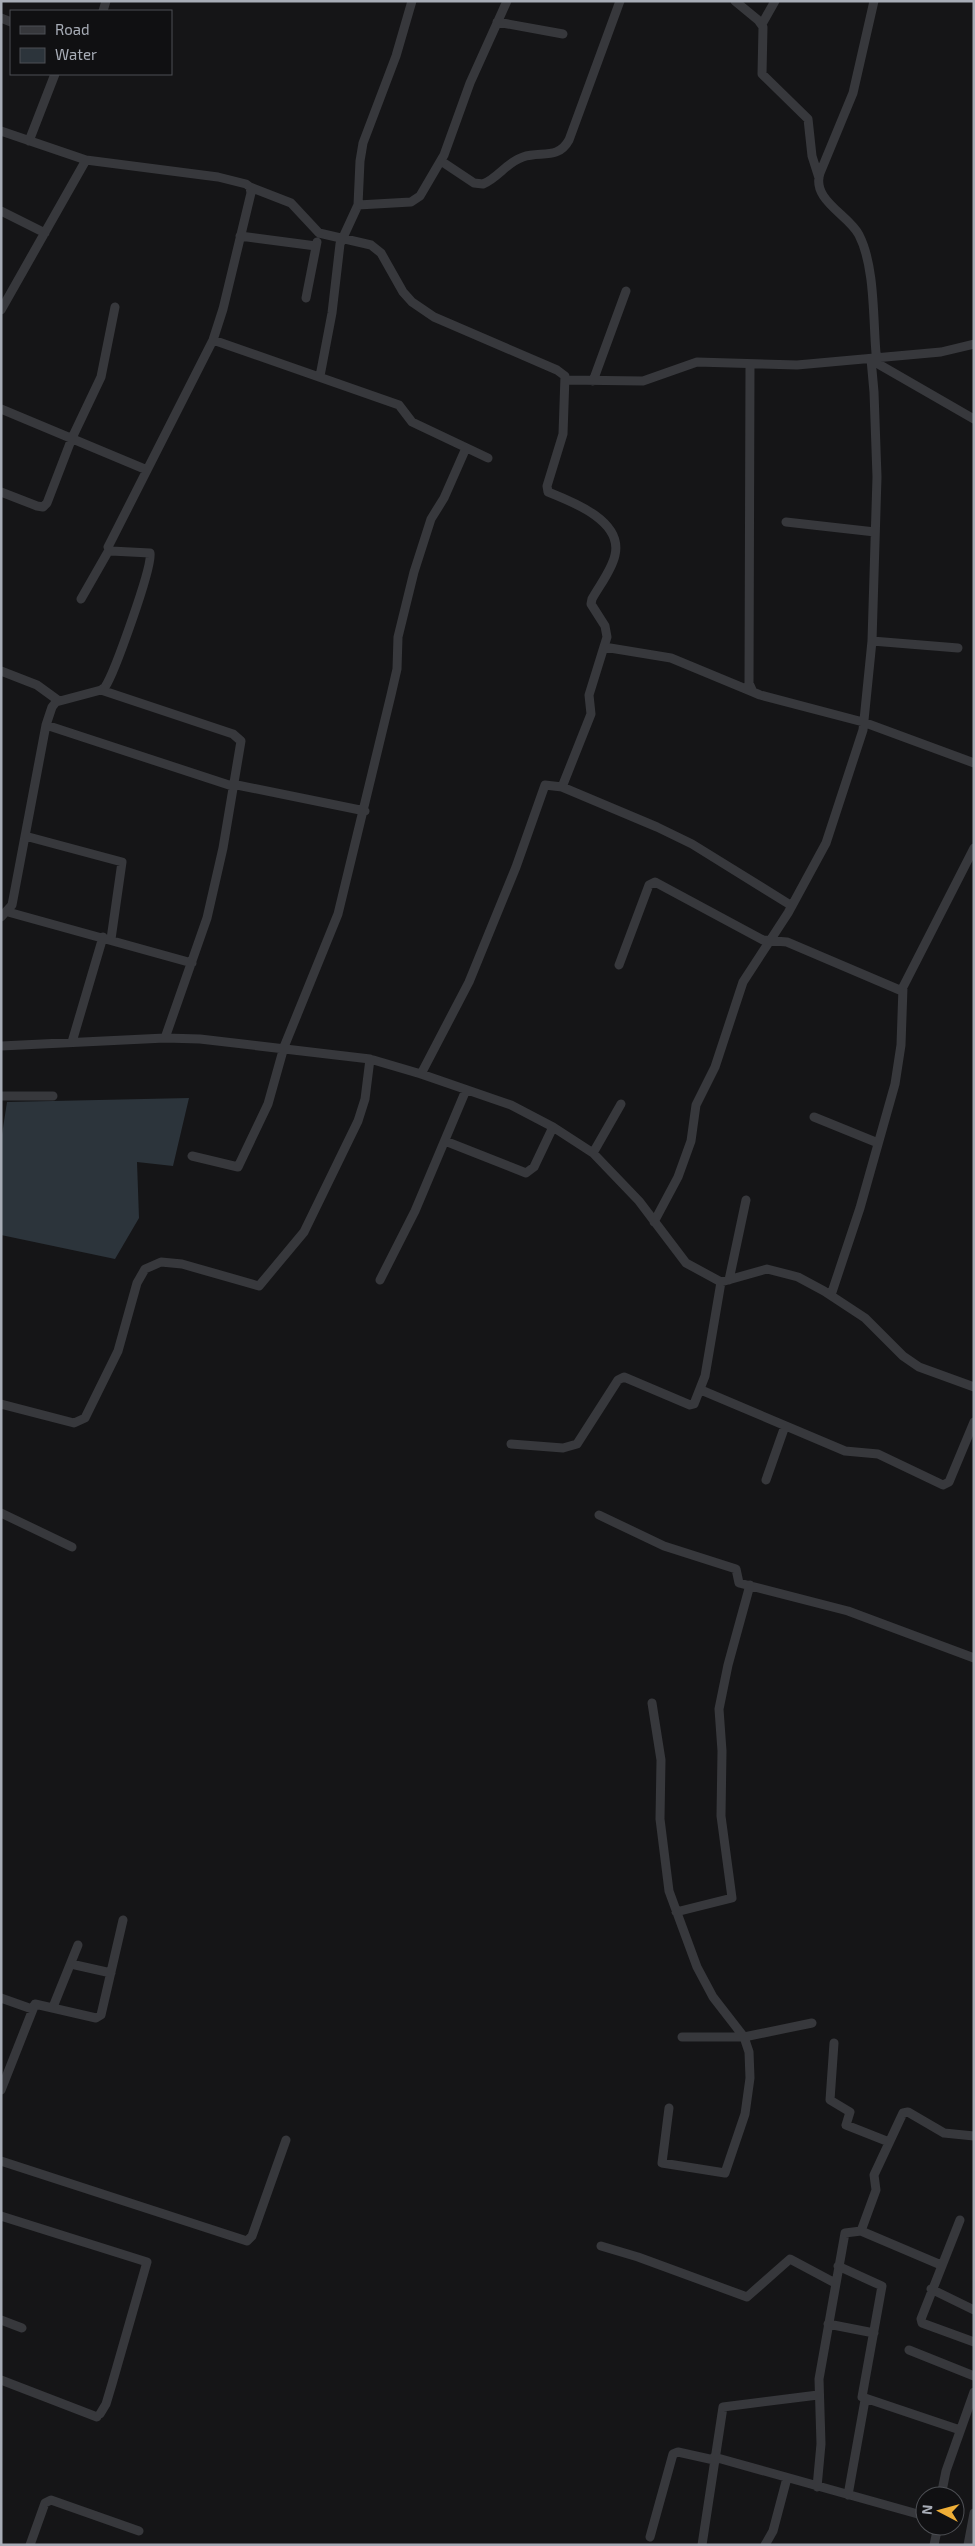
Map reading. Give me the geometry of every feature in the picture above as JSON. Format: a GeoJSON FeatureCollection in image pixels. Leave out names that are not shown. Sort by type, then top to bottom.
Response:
{"type":"FeatureCollection","features":[{"type":"Feature","properties":{"kind":"street"},"geometry":{"type":"LineString","coordinates":[[320,376],[342,238],[358,205],[360,161],[363,143],[396,56],[412,1]]}},
{"type":"Feature","properties":{"kind":"street"},"geometry":{"type":"LineString","coordinates":[[358,205],[416,200],[441,161],[470,83],[507,1]]}},
{"type":"Feature","properties":{"kind":"street"},"geometry":{"type":"LineString","coordinates":[[441,161],[474,183],[483,184],[517,159],[527,156],[554,154],[562,150],[569,140],[620,1]]}},
{"type":"Feature","properties":{"kind":"street"},"geometry":{"type":"LineString","coordinates":[[734,1],[762,24]]}},
{"type":"Feature","properties":{"kind":"street"},"geometry":{"type":"LineString","coordinates":[[654,1222],[674,1186],[685,1159],[692,1136],[696,1105],[715,1067],[742,982],[792,906],[826,843],[857,752],[864,722],[872,641],[877,477],[874,359],[869,273],[862,242],[857,232],[824,196],[812,156],[808,119],[762,74],[762,24],[776,1]]}},
{"type":"Feature","properties":{"kind":"street"},"geometry":{"type":"LineString","coordinates":[[819,178],[853,93],[874,1]]}},
{"type":"Feature","properties":{"kind":"street"},"geometry":{"type":"LineString","coordinates":[[497,22],[563,34]]}},
{"type":"Feature","properties":{"kind":"street"},"geometry":{"type":"LineString","coordinates":[[29,141],[55,75]]}},
{"type":"Feature","properties":{"kind":"street"},"geometry":{"type":"LineString","coordinates":[[1,131],[86,160],[218,177],[246,184],[291,203],[319,233],[370,245],[378,250],[403,292],[421,309],[557,370],[565,376],[564,434],[547,486],[548,492],[569,500],[605,524],[614,537],[615,558],[591,604],[607,632],[589,695],[591,714],[562,787]]}},
{"type":"Feature","properties":{"kind":"street"},"geometry":{"type":"LineString","coordinates":[[1,310],[86,160]]}},
{"type":"Feature","properties":{"kind":"street"},"geometry":{"type":"LineString","coordinates":[[80,599],[109,550],[108,547],[112,537],[213,340],[223,309],[250,187]]}},
{"type":"Feature","properties":{"kind":"street"},"geometry":{"type":"LineString","coordinates":[[1,212],[45,233]]}},
{"type":"Feature","properties":{"kind":"street"},"geometry":{"type":"LineString","coordinates":[[306,298],[319,233]]}},
{"type":"Feature","properties":{"kind":"street"},"geometry":{"type":"LineString","coordinates":[[240,236],[316,246]]}},
{"type":"Feature","properties":{"kind":"street"},"geometry":{"type":"LineString","coordinates":[[593,381],[626,291]]}},
{"type":"Feature","properties":{"kind":"street"},"geometry":{"type":"LineString","coordinates":[[1,492],[37,506],[43,507],[47,503],[72,438],[101,377],[115,306]]}},
{"type":"Feature","properties":{"kind":"street"},"geometry":{"type":"LineString","coordinates":[[213,340],[399,405],[412,422],[488,458]]}},
{"type":"Feature","properties":{"kind":"street"},"geometry":{"type":"LineString","coordinates":[[566,380],[643,382],[703,362],[797,365],[941,352],[974,344]]}},
{"type":"Feature","properties":{"kind":"street"},"geometry":{"type":"LineString","coordinates":[[874,359],[884,368],[974,419]]}},
{"type":"Feature","properties":{"kind":"street"},"geometry":{"type":"LineString","coordinates":[[750,364],[749,683],[753,692]]}},
{"type":"Feature","properties":{"kind":"street"},"geometry":{"type":"LineString","coordinates":[[1,409],[146,470]]}},
{"type":"Feature","properties":{"kind":"street"},"geometry":{"type":"LineString","coordinates":[[192,1156],[238,1167],[268,1104],[284,1047],[338,914],[365,811],[396,676],[398,636],[414,572],[431,519],[444,498],[466,448]]}},
{"type":"Feature","properties":{"kind":"street"},"geometry":{"type":"LineString","coordinates":[[786,522],[875,532]]}},
{"type":"Feature","properties":{"kind":"street"},"geometry":{"type":"LineString","coordinates":[[101,690],[110,677],[151,558],[150,553],[147,552],[109,550]]}},
{"type":"Feature","properties":{"kind":"street"},"geometry":{"type":"LineString","coordinates":[[872,641],[958,648]]}},
{"type":"Feature","properties":{"kind":"street"},"geometry":{"type":"LineString","coordinates":[[604,647],[671,658],[760,696],[864,722],[974,763]]}},
{"type":"Feature","properties":{"kind":"street"},"geometry":{"type":"LineString","coordinates":[[1,671],[37,685],[59,700]]}},
{"type":"Feature","properties":{"kind":"street"},"geometry":{"type":"LineString","coordinates":[[165,1038],[192,963],[207,918],[223,848],[232,785],[242,746],[238,737],[101,690],[59,700],[52,707],[46,725],[12,905],[4,914],[107,938],[192,963]]}},
{"type":"Feature","properties":{"kind":"street"},"geometry":{"type":"LineString","coordinates":[[46,725],[232,785],[365,811]]}},
{"type":"Feature","properties":{"kind":"street"},"geometry":{"type":"LineString","coordinates":[[421,1074],[469,982],[516,867],[543,788],[547,785],[562,787],[657,827],[692,844],[792,906]]}},
{"type":"Feature","properties":{"kind":"street"},"geometry":{"type":"LineString","coordinates":[[25,836],[122,862],[107,938],[72,1042]]}},
{"type":"Feature","properties":{"kind":"street"},"geometry":{"type":"LineString","coordinates":[[831,1295],[860,1208],[898,1066],[902,991],[974,848]]}},
{"type":"Feature","properties":{"kind":"street"},"geometry":{"type":"LineString","coordinates":[[619,965],[649,885],[655,882],[758,938],[787,942],[902,991]]}},
{"type":"Feature","properties":{"kind":"street"},"geometry":{"type":"LineString","coordinates":[[1,1046],[200,1038],[370,1059],[496,1099],[552,1127],[593,1153],[639,1201],[686,1263],[725,1281],[772,1269],[798,1277],[831,1295],[865,1318],[903,1356],[919,1367],[974,1387]]}},
{"type":"Feature","properties":{"kind":"street"},"geometry":{"type":"LineString","coordinates":[[1,1404],[74,1422],[85,1418],[118,1351],[137,1282],[145,1269],[161,1262],[182,1264],[259,1286],[304,1232],[358,1121],[365,1099],[370,1059]]}},
{"type":"Feature","properties":{"kind":"street"},"geometry":{"type":"LineString","coordinates":[[380,1280],[415,1211],[466,1090]]}},
{"type":"Feature","properties":{"kind":"street"},"geometry":{"type":"LineString","coordinates":[[1,1096],[53,1096]]}},
{"type":"Feature","properties":{"kind":"street"},"geometry":{"type":"LineString","coordinates":[[593,1153],[621,1104]]}},
{"type":"Feature","properties":{"kind":"street"},"geometry":{"type":"LineString","coordinates":[[814,1117],[878,1142]]}},
{"type":"Feature","properties":{"kind":"street"},"geometry":{"type":"LineString","coordinates":[[445,1141],[526,1173],[534,1167],[552,1127]]}},
{"type":"Feature","properties":{"kind":"street"},"geometry":{"type":"LineString","coordinates":[[512,1444],[563,1448],[577,1444],[618,1380],[624,1377],[690,1405],[694,1404],[705,1376],[725,1281],[746,1200]]}},
{"type":"Feature","properties":{"kind":"street"},"geometry":{"type":"LineString","coordinates":[[701,1390],[845,1451],[874,1453],[943,1485],[949,1482],[974,1422]]}},
{"type":"Feature","properties":{"kind":"street"},"geometry":{"type":"LineString","coordinates":[[766,1480],[785,1426]]}},
{"type":"Feature","properties":{"kind":"street"},"geometry":{"type":"LineString","coordinates":[[1,1513],[72,1547]]}},
{"type":"Feature","properties":{"kind":"street"},"geometry":{"type":"LineString","coordinates":[[599,1516],[664,1546],[736,1569],[738,1572],[737,1582],[848,1610],[974,1658]]}},
{"type":"Feature","properties":{"kind":"street"},"geometry":{"type":"LineString","coordinates":[[676,1912],[732,1898],[721,1816],[722,1751],[719,1710],[728,1664],[750,1586]]}},
{"type":"Feature","properties":{"kind":"street"},"geometry":{"type":"LineString","coordinates":[[652,1703],[661,1760],[660,1819],[669,1891],[705,1984],[744,2037],[750,2062],[748,2102],[725,2173],[662,2163],[669,2108]]}},
{"type":"Feature","properties":{"kind":"street"},"geometry":{"type":"LineString","coordinates":[[1,2090],[35,2004],[99,2017],[123,1920]]}},
{"type":"Feature","properties":{"kind":"street"},"geometry":{"type":"LineString","coordinates":[[53,2007],[78,1946]]}},
{"type":"Feature","properties":{"kind":"street"},"geometry":{"type":"LineString","coordinates":[[71,1964],[110,1973]]}},
{"type":"Feature","properties":{"kind":"street"},"geometry":{"type":"LineString","coordinates":[[1,1998],[32,2009]]}},
{"type":"Feature","properties":{"kind":"street"},"geometry":{"type":"LineString","coordinates":[[682,2037],[744,2037],[812,2023]]}},
{"type":"Feature","properties":{"kind":"street"},"geometry":{"type":"LineString","coordinates":[[834,2043],[830,2100],[850,2112],[846,2125],[889,2142]]}},
{"type":"Feature","properties":{"kind":"street"},"geometry":{"type":"LineString","coordinates":[[1,2059],[11,2063]]}},
{"type":"Feature","properties":{"kind":"street"},"geometry":{"type":"LineString","coordinates":[[861,2231],[876,2190],[874,2175],[906,2111],[944,2132],[974,2136]]}},
{"type":"Feature","properties":{"kind":"street"},"geometry":{"type":"LineString","coordinates":[[1,2161],[75,2187],[247,2241],[252,2236],[286,2140]]}},
{"type":"Feature","properties":{"kind":"street"},"geometry":{"type":"LineString","coordinates":[[1,2216],[147,2262],[110,2391],[98,2415],[1,2380]]}},
{"type":"Feature","properties":{"kind":"street"},"geometry":{"type":"LineString","coordinates":[[960,2220],[921,2317],[922,2322],[974,2342]]}},
{"type":"Feature","properties":{"kind":"street"},"geometry":{"type":"LineString","coordinates":[[817,2487],[821,2444],[818,2395],[828,2324],[845,2232],[861,2231],[941,2265]]}},
{"type":"Feature","properties":{"kind":"street"},"geometry":{"type":"LineString","coordinates":[[601,2246],[638,2257],[747,2298],[790,2259],[835,2283]]}},
{"type":"Feature","properties":{"kind":"street"},"geometry":{"type":"LineString","coordinates":[[838,2266],[882,2286],[861,2393],[865,2400],[848,2495]]}},
{"type":"Feature","properties":{"kind":"street"},"geometry":{"type":"LineString","coordinates":[[931,2289],[974,2310]]}},
{"type":"Feature","properties":{"kind":"street"},"geometry":{"type":"LineString","coordinates":[[1,2320],[22,2328]]}},
{"type":"Feature","properties":{"kind":"street"},"geometry":{"type":"LineString","coordinates":[[828,2324],[874,2332]]}},
{"type":"Feature","properties":{"kind":"street"},"geometry":{"type":"LineString","coordinates":[[909,2350],[974,2376]]}},
{"type":"Feature","properties":{"kind":"street"},"geometry":{"type":"LineString","coordinates":[[943,2486],[946,2470],[974,2392]]}},
{"type":"Feature","properties":{"kind":"street"},"geometry":{"type":"LineString","coordinates":[[702,2545],[723,2407],[818,2395]]}},
{"type":"Feature","properties":{"kind":"street"},"geometry":{"type":"LineString","coordinates":[[865,2400],[960,2430]]}},
{"type":"Feature","properties":{"kind":"street"},"geometry":{"type":"LineString","coordinates":[[650,2537],[673,2454],[678,2452],[714,2458],[915,2513]]}},
{"type":"Feature","properties":{"kind":"street"},"geometry":{"type":"LineString","coordinates":[[765,2545],[773,2531],[787,2478]]}},
{"type":"Feature","properties":{"kind":"street"},"geometry":{"type":"LineString","coordinates":[[30,2545],[45,2503],[52,2500],[139,2531]]}},
{"type":"Feature","properties":{"kind":"street"},"geometry":{"type":"LineString","coordinates":[[968,2545],[974,2513]]}},
{"type":"Feature","properties":{"kind":"water"},"geometry":{"type":"Polygon","coordinates":[[[189,1098],[173,1166],[137,1162],[139,1218],[115,1259],[1,1235],[1,1141],[7,1102],[189,1098]]]}}]}
